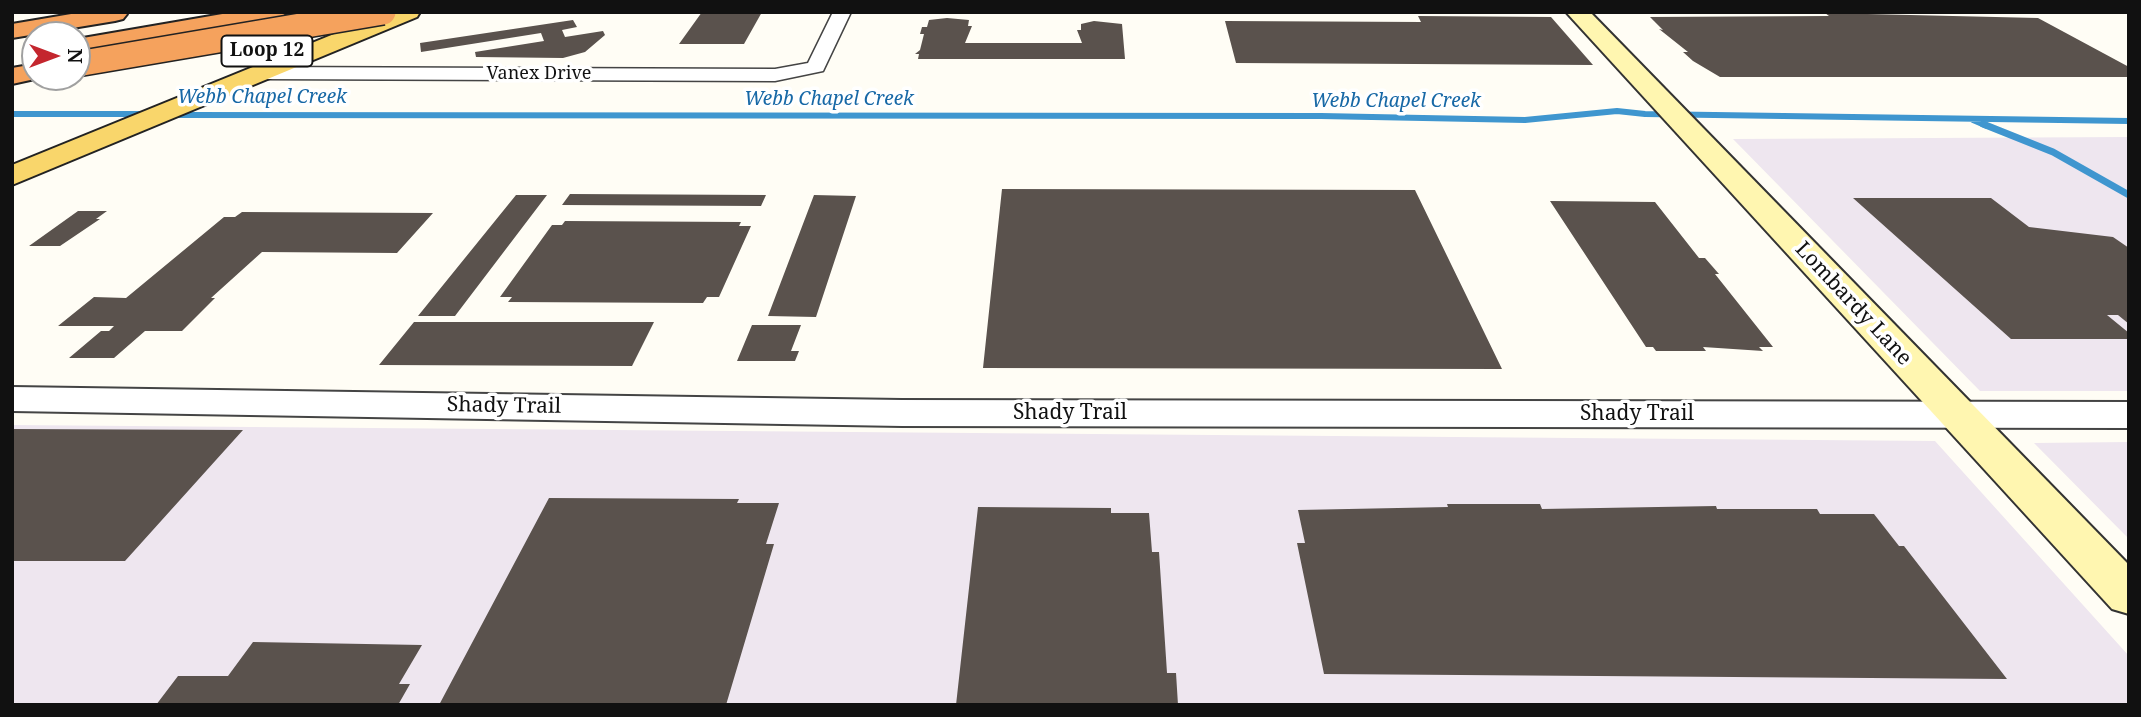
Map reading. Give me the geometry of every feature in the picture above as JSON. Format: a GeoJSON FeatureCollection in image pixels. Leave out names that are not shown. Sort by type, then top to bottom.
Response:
{"type":"FeatureCollection","features":[{"type":"Feature","properties":{"kind":"highway"},"geometry":{"type":"LineString","coordinates":[[12,20],[54,12]]}},
{"type":"Feature","properties":{"kind":"highway"},"geometry":{"type":"LineString","coordinates":[[12,31],[124,12]]}},
{"type":"Feature","properties":{"kind":"highway"},"geometry":{"type":"LineString","coordinates":[[91,30],[196,12]]}},
{"type":"Feature","properties":{"kind":"highway"},"geometry":{"type":"LineString","coordinates":[[91,44],[277,12]]}},
{"type":"Feature","properties":{"kind":"highway"},"geometry":{"type":"LineString","coordinates":[[91,62],[383,12]]}},
{"type":"Feature","properties":{"kind":"main road","name":"Loop 12"},"geometry":{"type":"LineString","coordinates":[[12,154],[363,12]]}},
{"type":"Feature","properties":{"kind":"main road","name":"Loop 12"},"geometry":{"type":"LineString","coordinates":[[12,176],[409,12]]}},
{"type":"Feature","properties":{"kind":"main road","name":"Lombardy Lane"},"geometry":{"type":"LineString","coordinates":[[1577,12],[2129,596]]}},
{"type":"Feature","properties":{"kind":"street","name":"Vanex Drive"},"geometry":{"type":"LineString","coordinates":[[260,73],[775,75],[816,67],[842,12]]}},
{"type":"Feature","properties":{"kind":"street","name":"Shady Trail"},"geometry":{"type":"LineString","coordinates":[[12,400],[902,414],[2129,415]]}},
{"type":"Feature","properties":{"kind":"shaded area"},"geometry":{"type":"Polygon","coordinates":[[[2129,137],[2129,391],[1980,391],[1733,139],[2129,137]]]}},
{"type":"Feature","properties":{"kind":"shaded area"},"geometry":{"type":"Polygon","coordinates":[[[12,425],[1935,441],[2129,656],[2129,705],[12,705],[12,425]]]}},
{"type":"Feature","properties":{"kind":"shaded area"},"geometry":{"type":"Polygon","coordinates":[[[2129,442],[2129,539],[2034,443],[2129,442]]]}},
{"type":"Feature","properties":{"kind":"building"},"geometry":{"type":"Polygon","coordinates":[[[702,12],[762,12],[744,44],[679,44],[702,12]]]}},
{"type":"Feature","properties":{"kind":"building"},"geometry":{"type":"Polygon","coordinates":[[[1825,13],[2038,18],[2129,67],[2129,77],[1720,77],[1693,61],[1683,52],[1688,52],[1659,29],[1663,30],[1650,17],[1829,16],[1825,13]]]}},
{"type":"Feature","properties":{"kind":"building"},"geometry":{"type":"Polygon","coordinates":[[[1418,16],[1551,17],[1593,65],[1236,63],[1225,21],[1421,22],[1418,16]]]}},
{"type":"Feature","properties":{"kind":"building"},"geometry":{"type":"Polygon","coordinates":[[[573,20],[577,27],[562,30],[565,37],[603,31],[605,35],[585,52],[563,58],[476,57],[475,52],[544,41],[541,33],[421,52],[420,43],[573,20]]]}},
{"type":"Feature","properties":{"kind":"building"},"geometry":{"type":"Polygon","coordinates":[[[929,20],[969,20],[968,26],[972,26],[965,43],[1082,43],[1077,30],[1081,30],[1081,24],[1094,21],[1122,24],[1125,59],[918,59],[919,54],[915,54],[920,50],[924,34],[920,34],[922,27],[927,27],[929,20]]]}},
{"type":"Feature","properties":{"kind":"building"},"geometry":{"type":"Polygon","coordinates":[[[1002,189],[1415,190],[1502,369],[983,368],[1002,189]]]}},
{"type":"Feature","properties":{"kind":"building"},"geometry":{"type":"Polygon","coordinates":[[[570,194],[766,195],[761,206],[562,205],[570,194]]]}},
{"type":"Feature","properties":{"kind":"building"},"geometry":{"type":"Polygon","coordinates":[[[516,195],[547,195],[455,316],[418,316],[516,195]]]}},
{"type":"Feature","properties":{"kind":"building"},"geometry":{"type":"Polygon","coordinates":[[[814,195],[856,196],[816,317],[768,316],[814,195]]]}},
{"type":"Feature","properties":{"kind":"building"},"geometry":{"type":"Polygon","coordinates":[[[1853,198],[1991,198],[2029,227],[2113,237],[2129,248],[2129,324],[2118,315],[2107,315],[2129,333],[2129,339],[2011,339],[1853,198]]]}},
{"type":"Feature","properties":{"kind":"building"},"geometry":{"type":"Polygon","coordinates":[[[1550,201],[1655,202],[1699,258],[1705,258],[1719,274],[1715,274],[1773,347],[1759,347],[1763,351],[1703,347],[1706,351],[1656,351],[1653,347],[1646,347],[1550,201]]]}},
{"type":"Feature","properties":{"kind":"building"},"geometry":{"type":"Polygon","coordinates":[[[78,211],[107,211],[96,219],[100,219],[60,246],[29,246],[78,211]]]}},
{"type":"Feature","properties":{"kind":"building"},"geometry":{"type":"Polygon","coordinates":[[[242,212],[433,213],[397,253],[262,252],[211,298],[215,298],[182,331],[145,331],[114,358],[69,358],[101,331],[109,331],[114,326],[58,326],[94,297],[126,298],[224,217],[235,217],[242,212]]]}},
{"type":"Feature","properties":{"kind":"building"},"geometry":{"type":"Polygon","coordinates":[[[565,221],[741,222],[739,226],[751,226],[719,297],[707,297],[703,303],[508,302],[512,297],[500,297],[552,225],[562,225],[565,221]]]}},
{"type":"Feature","properties":{"kind":"building"},"geometry":{"type":"Polygon","coordinates":[[[414,322],[654,322],[632,366],[379,365],[414,322]]]}},
{"type":"Feature","properties":{"kind":"building"},"geometry":{"type":"Polygon","coordinates":[[[752,325],[801,325],[791,351],[799,351],[795,361],[737,361],[752,325]]]}},
{"type":"Feature","properties":{"kind":"building"},"geometry":{"type":"Polygon","coordinates":[[[12,429],[243,430],[125,561],[12,561],[12,429]]]}},
{"type":"Feature","properties":{"kind":"building"},"geometry":{"type":"Polygon","coordinates":[[[549,498],[739,499],[737,503],[779,503],[766,544],[774,544],[726,705],[439,705],[549,498]]]}},
{"type":"Feature","properties":{"kind":"building"},"geometry":{"type":"Polygon","coordinates":[[[1447,504],[1540,504],[1542,509],[1716,506],[1717,509],[1817,509],[1820,514],[1874,514],[1899,546],[1904,546],[2007,679],[1324,674],[1297,543],[1305,543],[1298,510],[1448,507],[1447,504]]]}},
{"type":"Feature","properties":{"kind":"building"},"geometry":{"type":"Polygon","coordinates":[[[978,507],[1111,508],[1111,513],[1149,513],[1152,552],[1159,552],[1167,673],[1176,673],[1178,705],[956,705],[978,507]]]}},
{"type":"Feature","properties":{"kind":"building"},"geometry":{"type":"Polygon","coordinates":[[[253,642],[422,645],[399,684],[410,684],[398,705],[156,705],[178,676],[228,676],[253,642]]]}},
{"type":"Feature","properties":{"kind":"waterway","name":"Webb Chapel Creek"},"geometry":{"type":"LineString","coordinates":[[171,115],[1321,116],[1525,120],[1617,111],[1645,114],[2129,121]]}},
{"type":"Feature","properties":{"kind":"waterway","name":"Webb Chapel Creek"},"geometry":{"type":"LineString","coordinates":[[12,114],[147,114]]}},
{"type":"Feature","properties":{"kind":"waterway"},"geometry":{"type":"LineString","coordinates":[[1973,120],[1987,126]]}},
{"type":"Feature","properties":{"kind":"waterway"},"geometry":{"type":"LineString","coordinates":[[1983,124],[2053,152],[2129,195]]}}]}
